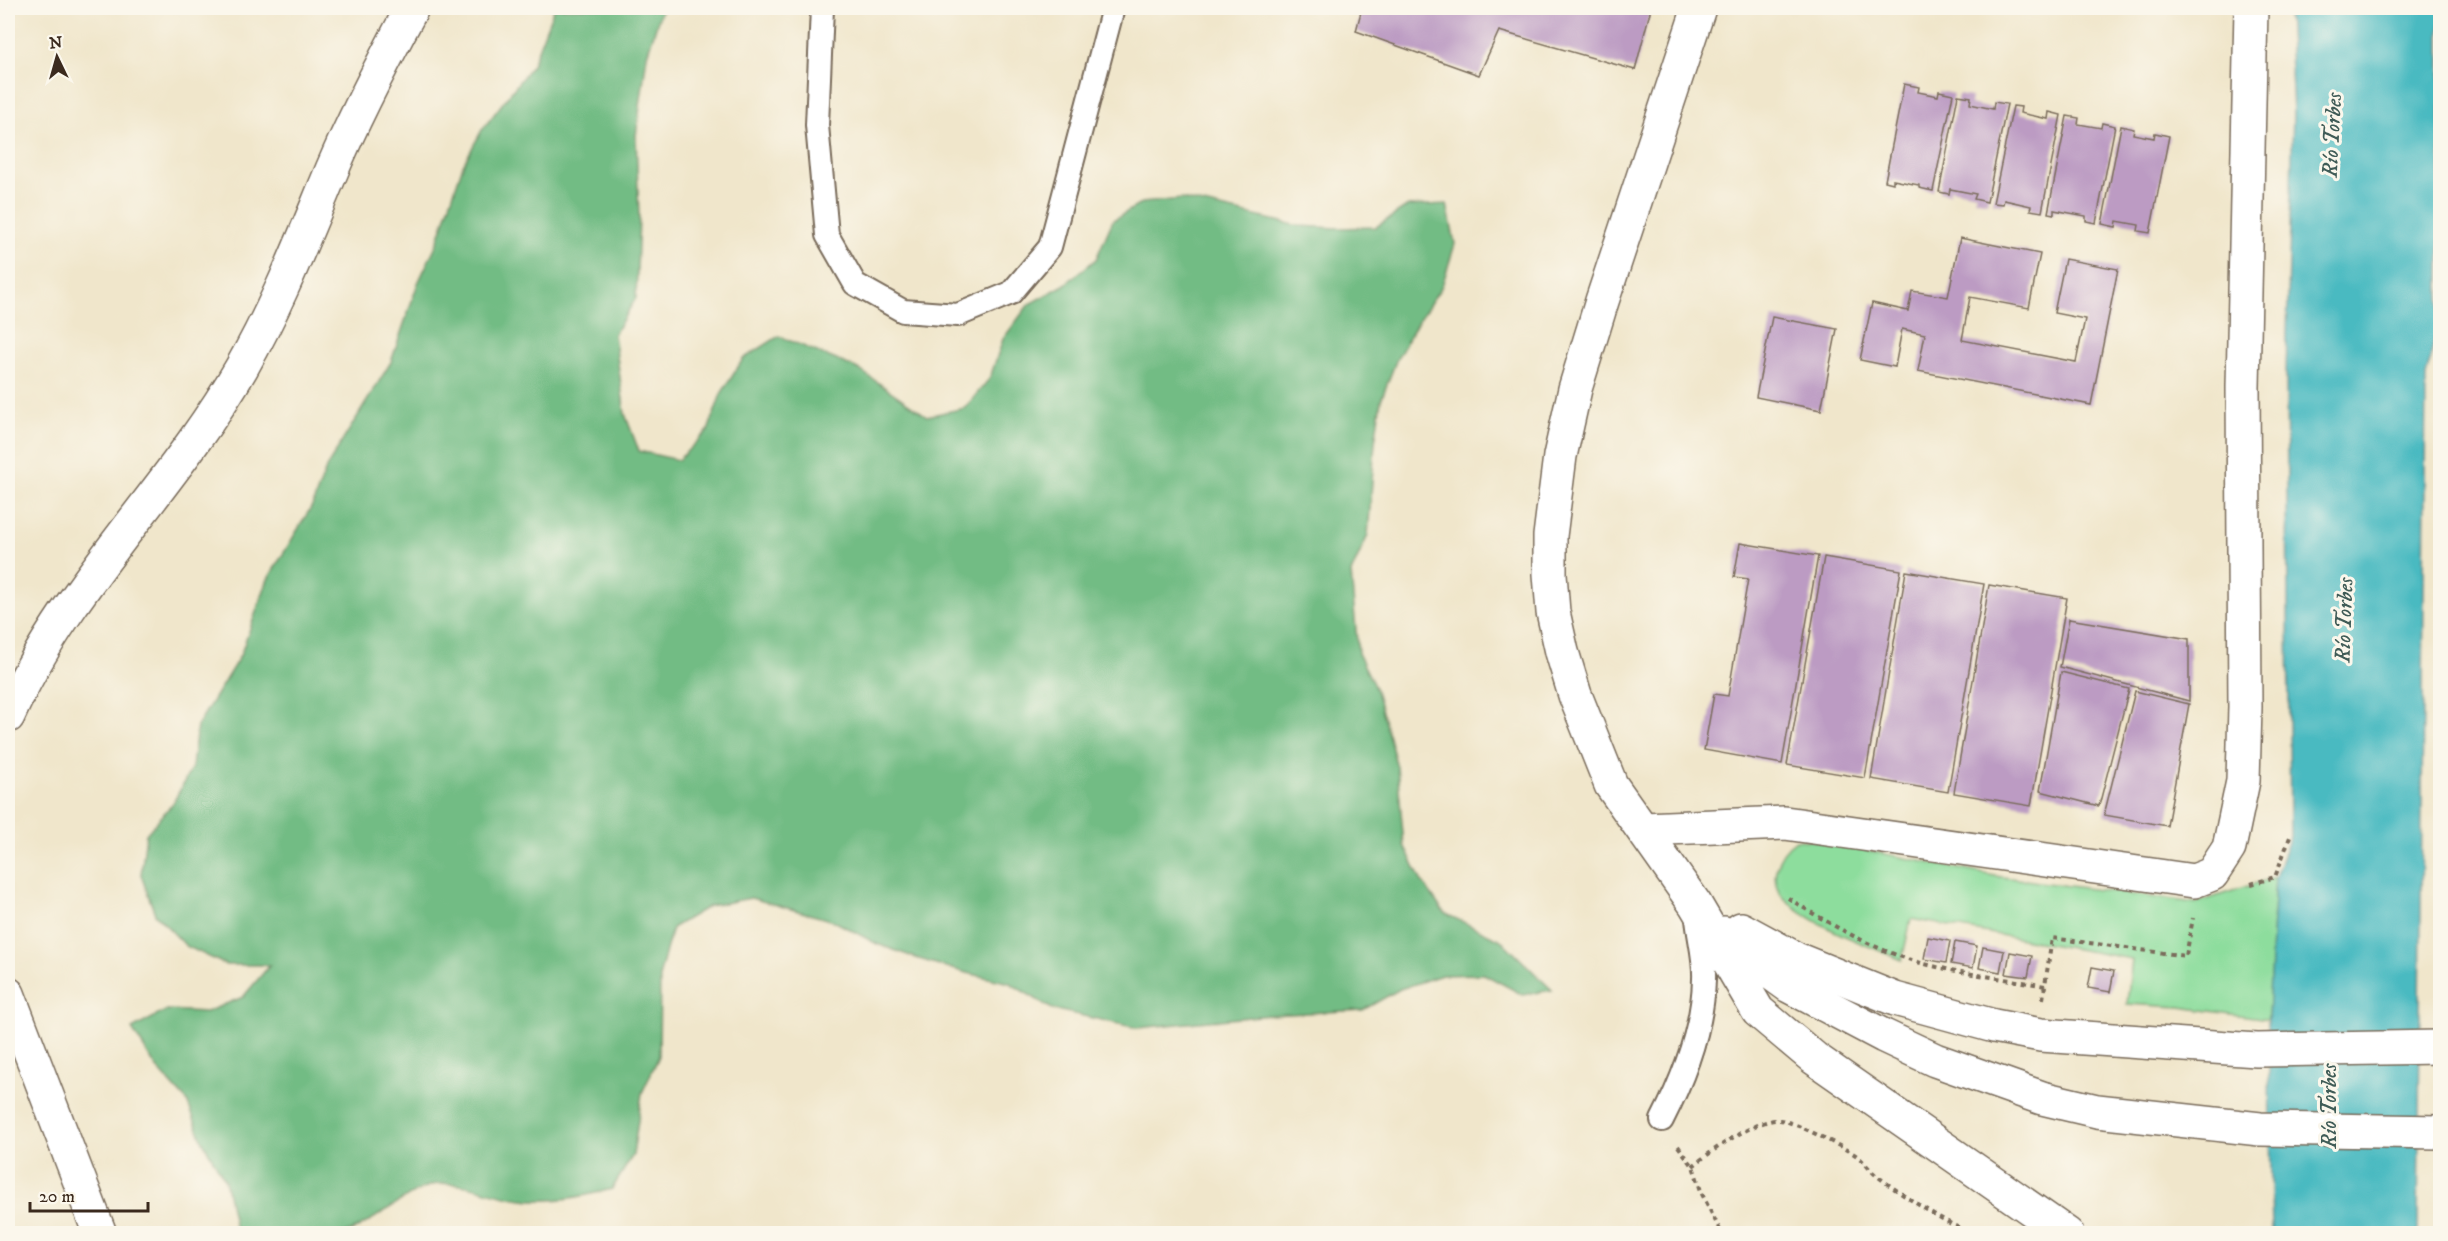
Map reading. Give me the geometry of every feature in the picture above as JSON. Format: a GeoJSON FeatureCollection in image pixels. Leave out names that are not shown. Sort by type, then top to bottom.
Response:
{"type":"FeatureCollection","features":[{"type":"Feature","properties":{"kind":"main road"},"geometry":{"type":"LineString","coordinates":[[8,716],[27,677],[66,615],[186,456],[242,368],[291,273],[333,168],[412,8]]}},
{"type":"Feature","properties":{"kind":"main road"},"geometry":{"type":"LineString","coordinates":[[1699,8],[1575,389],[1560,456],[1550,536],[1553,612],[1575,695],[1611,786],[1644,829],[1695,904],[1758,1011],[1814,1058],[2067,1233]]}},
{"type":"Feature","properties":{"kind":"main road"},"geometry":{"type":"LineString","coordinates":[[1644,829],[1785,823],[2194,881],[2212,874],[2229,849],[2243,781],[2245,695],[2242,387],[2251,8]]}},
{"type":"Feature","properties":{"kind":"main road"},"geometry":{"type":"LineString","coordinates":[[1695,904],[1720,913],[1748,935],[1845,981],[1947,1013],[2041,1035],[2257,1050],[2440,1047]]}},
{"type":"Feature","properties":{"kind":"main road"},"geometry":{"type":"LineString","coordinates":[[1695,904],[1746,955],[1789,986],[1935,1060],[2042,1098],[2097,1111],[2260,1129],[2440,1132]]}},
{"type":"Feature","properties":{"kind":"main road"},"geometry":{"type":"LineString","coordinates":[[8,994],[100,1233]]}},
{"type":"Feature","properties":{"kind":"lane"},"geometry":{"type":"LineString","coordinates":[[822,8],[817,125],[827,235],[855,284],[903,311],[958,315],[1011,293],[1050,247],[1113,8]]}},
{"type":"Feature","properties":{"kind":"lane"},"geometry":{"type":"LineString","coordinates":[[1662,1120],[1683,1075],[1701,1004],[1704,956],[1695,904]]}},
{"type":"Feature","properties":{"kind":"path"},"geometry":{"type":"LineString","coordinates":[[1788,898],[1819,918],[1860,939],[1922,963],[2045,986]]}},
{"type":"Feature","properties":{"kind":"path"},"geometry":{"type":"LineString","coordinates":[[2041,1035],[2052,938],[2186,956],[2194,914]]}},
{"type":"Feature","properties":{"kind":"path"},"geometry":{"type":"LineString","coordinates":[[1693,1166],[1765,1121],[1779,1119],[1794,1122],[1806,1131],[1856,1155],[1876,1176],[1911,1200],[1971,1233]]}},
{"type":"Feature","properties":{"kind":"path"},"geometry":{"type":"LineString","coordinates":[[1662,1120],[1693,1166],[1702,1194],[1722,1233]]}},
{"type":"Feature","properties":{"kind":"green space"},"geometry":{"type":"Polygon","coordinates":[[[554,8],[662,8],[647,55],[636,136],[639,217],[636,298],[614,334],[625,414],[639,451],[678,460],[708,431],[721,394],[743,359],[779,336],[858,369],[927,416],[965,408],[990,378],[1003,339],[1029,304],[1064,285],[1096,259],[1113,220],[1142,203],[1182,199],[1299,226],[1338,228],[1376,227],[1408,206],[1447,204],[1455,244],[1442,286],[1417,323],[1396,361],[1381,400],[1375,442],[1368,535],[1351,573],[1358,653],[1376,690],[1397,767],[1404,845],[1421,880],[1444,913],[1501,940],[1552,990],[1523,995],[1484,974],[1442,975],[1400,989],[1363,1010],[1270,1015],[1137,1028],[1052,1009],[1010,983],[919,959],[877,944],[834,921],[751,898],[709,906],[672,928],[660,973],[659,1056],[642,1093],[633,1155],[612,1189],[567,1198],[534,1200],[459,1185],[437,1184],[416,1192],[359,1227],[341,1234],[236,1233],[225,1180],[203,1142],[187,1101],[156,1067],[132,1029],[167,1010],[206,1012],[243,997],[270,965],[226,965],[186,946],[155,914],[141,875],[146,834],[173,803],[192,767],[197,726],[240,656],[268,579],[312,506],[327,466],[391,362],[418,283],[437,243],[463,165],[482,130],[532,65],[554,8]]]}},
{"type":"Feature","properties":{"kind":"green space"},"geometry":{"type":"Polygon","coordinates":[[[1796,840],[1821,841],[1995,876],[2196,903],[2275,877],[2268,1019],[2180,1007],[2127,1004],[2132,959],[1911,919],[1902,960],[1826,927],[1786,900],[1776,885],[1776,868],[1784,852],[1796,840]]]}},
{"type":"Feature","properties":{"kind":"water","name":"Río Torbes"},"geometry":{"type":"Polygon","coordinates":[[[2288,8],[2440,8],[2440,314],[2426,377],[2418,1233],[2272,1234],[2268,1019],[2275,877],[2290,837],[2286,372],[2293,112],[2288,8]]]}},
{"type":"Feature","properties":{"kind":"building"},"geometry":{"type":"Polygon","coordinates":[[[1362,8],[1651,8],[1635,70],[1499,31],[1479,75],[1356,31],[1362,8]]]}},
{"type":"Feature","properties":{"kind":"building"},"geometry":{"type":"Polygon","coordinates":[[[1904,84],[1919,87],[1918,92],[1938,96],[1939,91],[1953,94],[1933,191],[1919,188],[1919,185],[1893,180],[1893,183],[1885,181],[1904,84]]]}},
{"type":"Feature","properties":{"kind":"building"},"geometry":{"type":"Polygon","coordinates":[[[1958,95],[1971,97],[1970,104],[1993,109],[1994,102],[2007,104],[1987,202],[1974,199],[1976,194],[1950,189],[1949,194],[1939,192],[1958,95]]]}},
{"type":"Feature","properties":{"kind":"building"},"geometry":{"type":"Polygon","coordinates":[[[2013,106],[2021,107],[2020,113],[2048,119],[2049,112],[2061,115],[2042,212],[2030,210],[2031,206],[2004,200],[2003,204],[1993,203],[2013,106]]]}},
{"type":"Feature","properties":{"kind":"building"},"geometry":{"type":"Polygon","coordinates":[[[2067,116],[2079,118],[2078,124],[2101,128],[2102,123],[2115,126],[2096,223],[2086,221],[2086,216],[2054,210],[2054,214],[2048,213],[2067,116]]]}},
{"type":"Feature","properties":{"kind":"building"},"geometry":{"type":"Polygon","coordinates":[[[2121,126],[2134,129],[2133,134],[2154,138],[2155,133],[2169,136],[2150,233],[2138,231],[2139,225],[2117,221],[2116,227],[2102,224],[2121,126]]]}},
{"type":"Feature","properties":{"kind":"building"},"geometry":{"type":"Polygon","coordinates":[[[1960,238],[2040,254],[2029,308],[1970,297],[1962,340],[2076,362],[2085,319],[2054,313],[2065,259],[2118,269],[2091,405],[1918,371],[1925,334],[1902,329],[1895,367],[1860,360],[1872,303],[1908,311],[1912,291],[1948,297],[1960,238]]]}},
{"type":"Feature","properties":{"kind":"building"},"geometry":{"type":"Polygon","coordinates":[[[1772,317],[1837,329],[1821,410],[1756,397],[1772,317]]]}},
{"type":"Feature","properties":{"kind":"building"},"geometry":{"type":"Polygon","coordinates":[[[1740,543],[1818,556],[1782,764],[1704,750],[1714,694],[1728,696],[1748,579],[1734,577],[1740,543]]]}},
{"type":"Feature","properties":{"kind":"building"},"geometry":{"type":"Polygon","coordinates":[[[1824,557],[1901,570],[1865,778],[1787,765],[1824,557]]]}},
{"type":"Feature","properties":{"kind":"building"},"geometry":{"type":"Polygon","coordinates":[[[1906,571],[1984,584],[1948,792],[1871,779],[1906,571]]]}},
{"type":"Feature","properties":{"kind":"building"},"geometry":{"type":"Polygon","coordinates":[[[1989,585],[2067,598],[2031,806],[1954,793],[1989,585]]]}},
{"type":"Feature","properties":{"kind":"building"},"geometry":{"type":"Polygon","coordinates":[[[2069,619],[2189,639],[2189,701],[2060,667],[2069,619]]]}},
{"type":"Feature","properties":{"kind":"building"},"geometry":{"type":"Polygon","coordinates":[[[2061,672],[2129,689],[2099,806],[2040,791],[2061,672]]]}},
{"type":"Feature","properties":{"kind":"building"},"geometry":{"type":"Polygon","coordinates":[[[2135,691],[2189,704],[2167,826],[2104,815],[2135,691]]]}},
{"type":"Feature","properties":{"kind":"building"},"geometry":{"type":"Polygon","coordinates":[[[1928,937],[1950,941],[1946,963],[1924,959],[1928,937]]]}},
{"type":"Feature","properties":{"kind":"building"},"geometry":{"type":"Polygon","coordinates":[[[1955,942],[1977,946],[1973,968],[1951,964],[1955,942]]]}},
{"type":"Feature","properties":{"kind":"building"},"geometry":{"type":"Polygon","coordinates":[[[1983,947],[2004,951],[2000,972],[1979,968],[1983,947]]]}},
{"type":"Feature","properties":{"kind":"building"},"geometry":{"type":"Polygon","coordinates":[[[2010,952],[2032,956],[2028,977],[2006,974],[2010,952]]]}},
{"type":"Feature","properties":{"kind":"building"},"geometry":{"type":"Polygon","coordinates":[[[2092,967],[2114,971],[2110,992],[2088,988],[2092,967]]]}}]}
